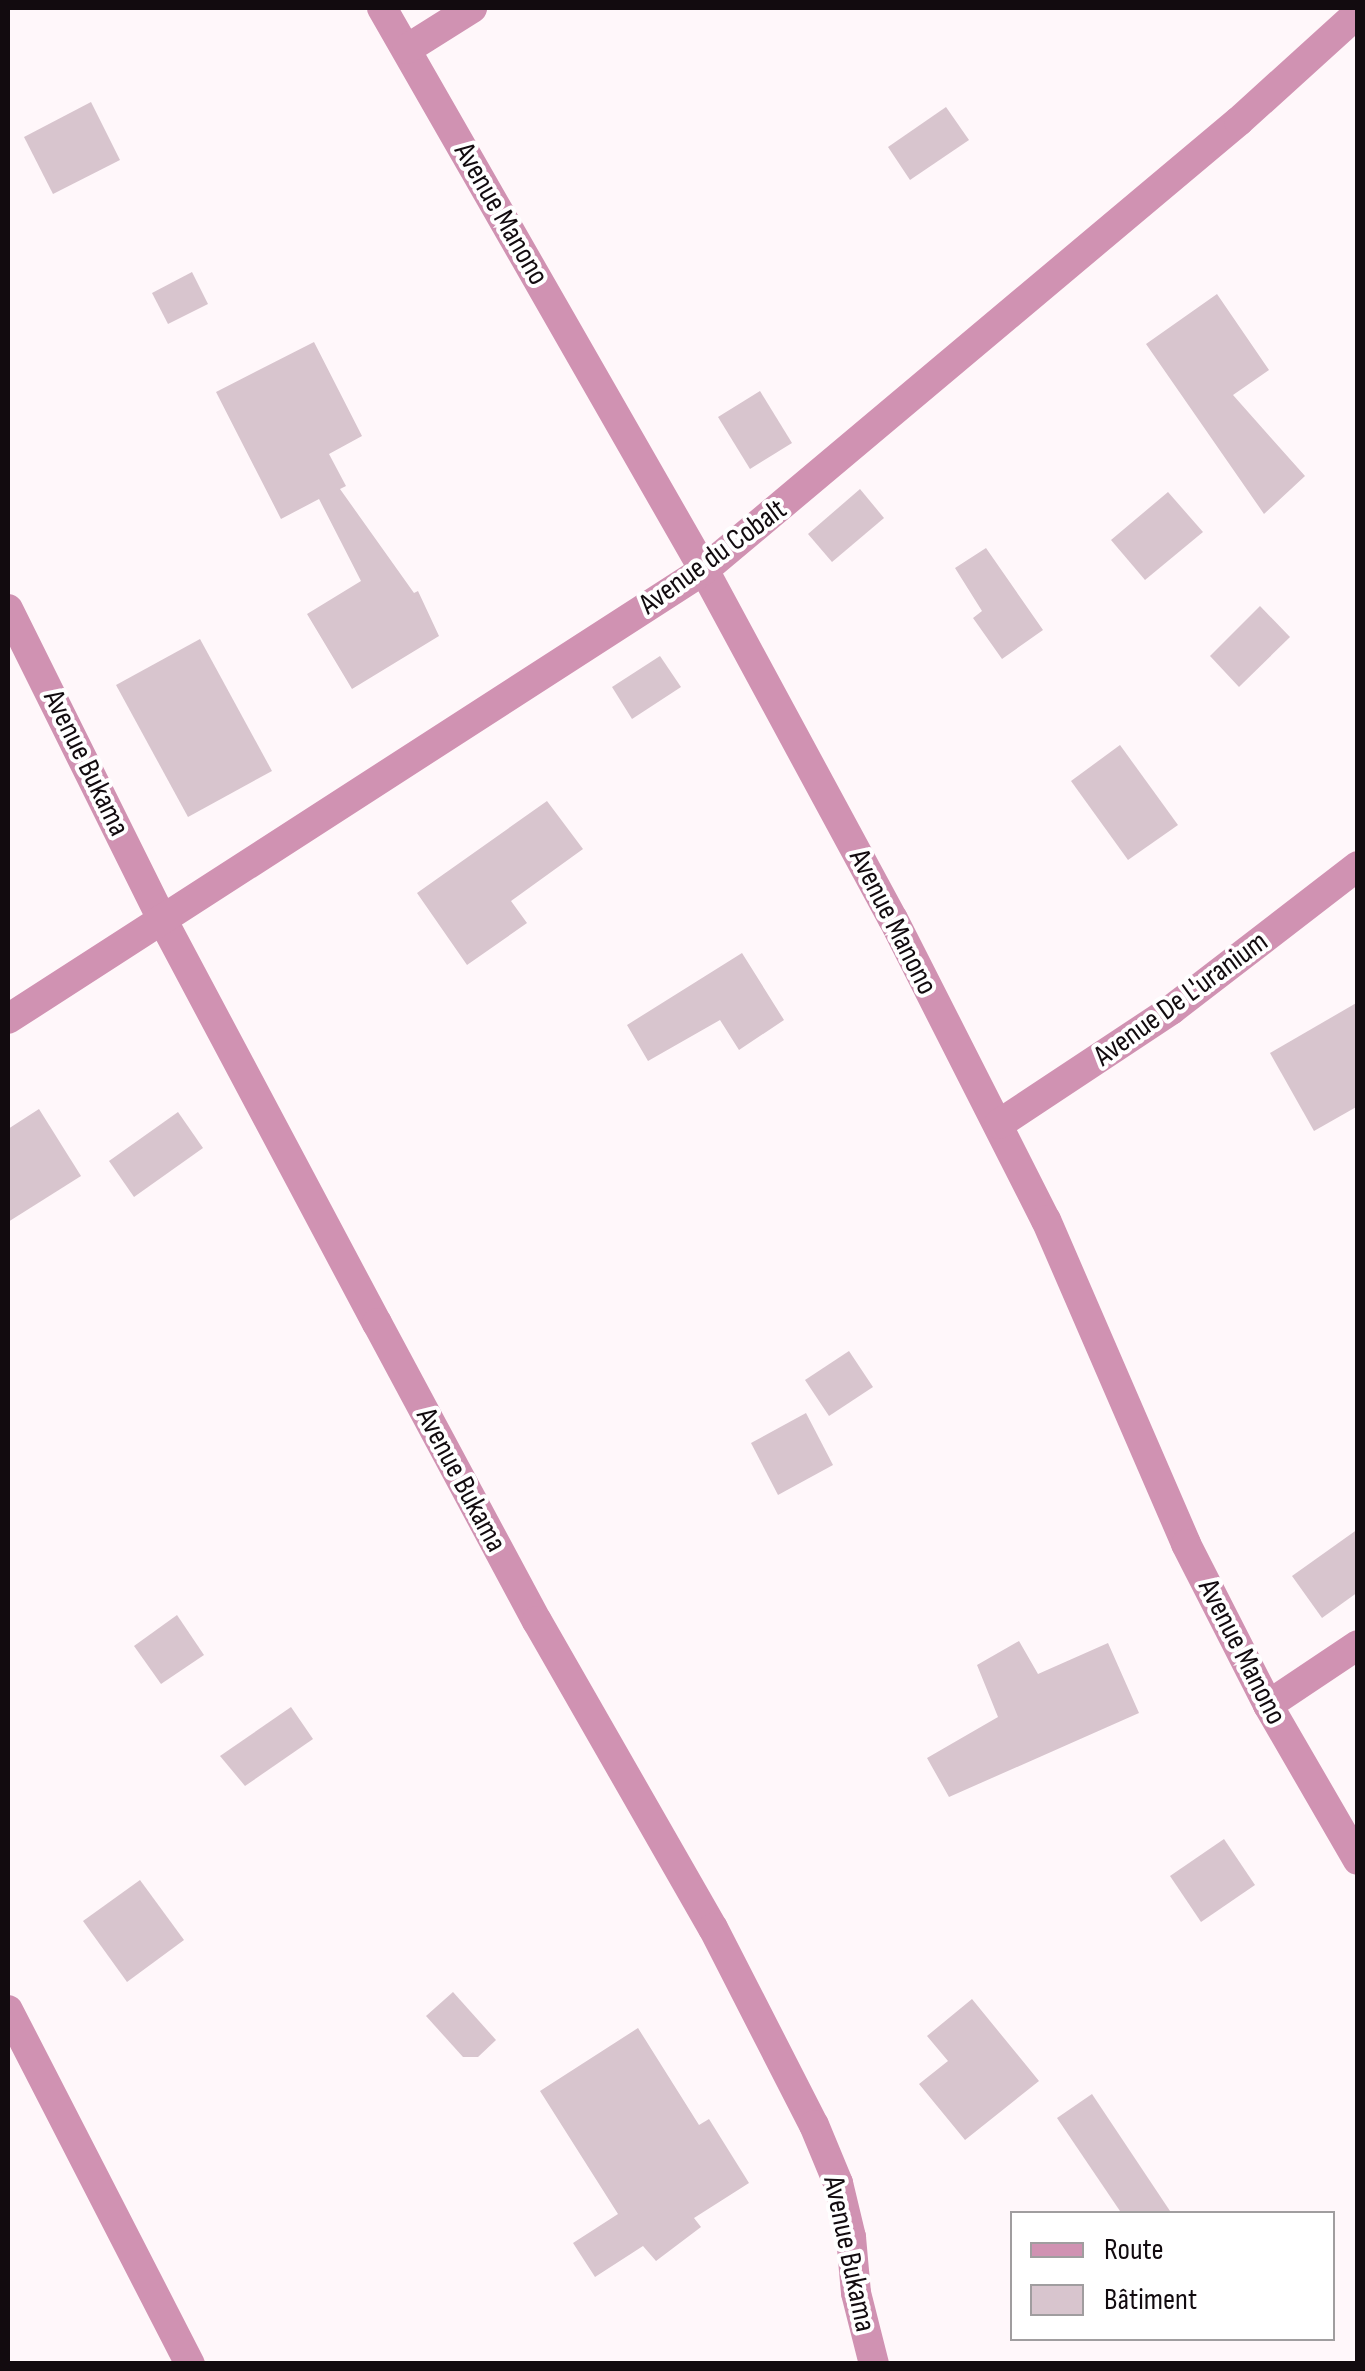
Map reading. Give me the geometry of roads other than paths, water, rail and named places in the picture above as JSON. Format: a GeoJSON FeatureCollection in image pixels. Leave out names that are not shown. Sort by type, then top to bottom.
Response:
{"type":"FeatureCollection","features":[{"type":"Feature","properties":{"kind":"street","name":"Avenue Manono"},"geometry":{"type":"LineString","coordinates":[[382,8],[704,570],[1000,1124],[1093,1324],[1186,1544],[1268,1706],[1358,1860]]}},
{"type":"Feature","properties":{"kind":"street"},"geometry":{"type":"LineString","coordinates":[[407,49],[472,8]]}},
{"type":"Feature","properties":{"kind":"street","name":"Avenue du Cobalt"},"geometry":{"type":"LineString","coordinates":[[8,1019],[704,570],[1239,120],[1358,13]]}},
{"type":"Feature","properties":{"kind":"street","name":"Avenue Bukama"},"geometry":{"type":"LineString","coordinates":[[8,609],[162,920],[518,1586],[713,1928],[814,2125],[838,2183],[851,2237],[856,2293],[874,2364]]}},
{"type":"Feature","properties":{"kind":"street","name":"Avenue De L'uranium"},"geometry":{"type":"LineString","coordinates":[[1000,1124],[1170,1010],[1358,866]]}},
{"type":"Feature","properties":{"kind":"street"},"geometry":{"type":"LineString","coordinates":[[1268,1706],[1358,1645]]}},
{"type":"Feature","properties":{"kind":"street"},"geometry":{"type":"LineString","coordinates":[[8,2010],[190,2364]]}}]}
